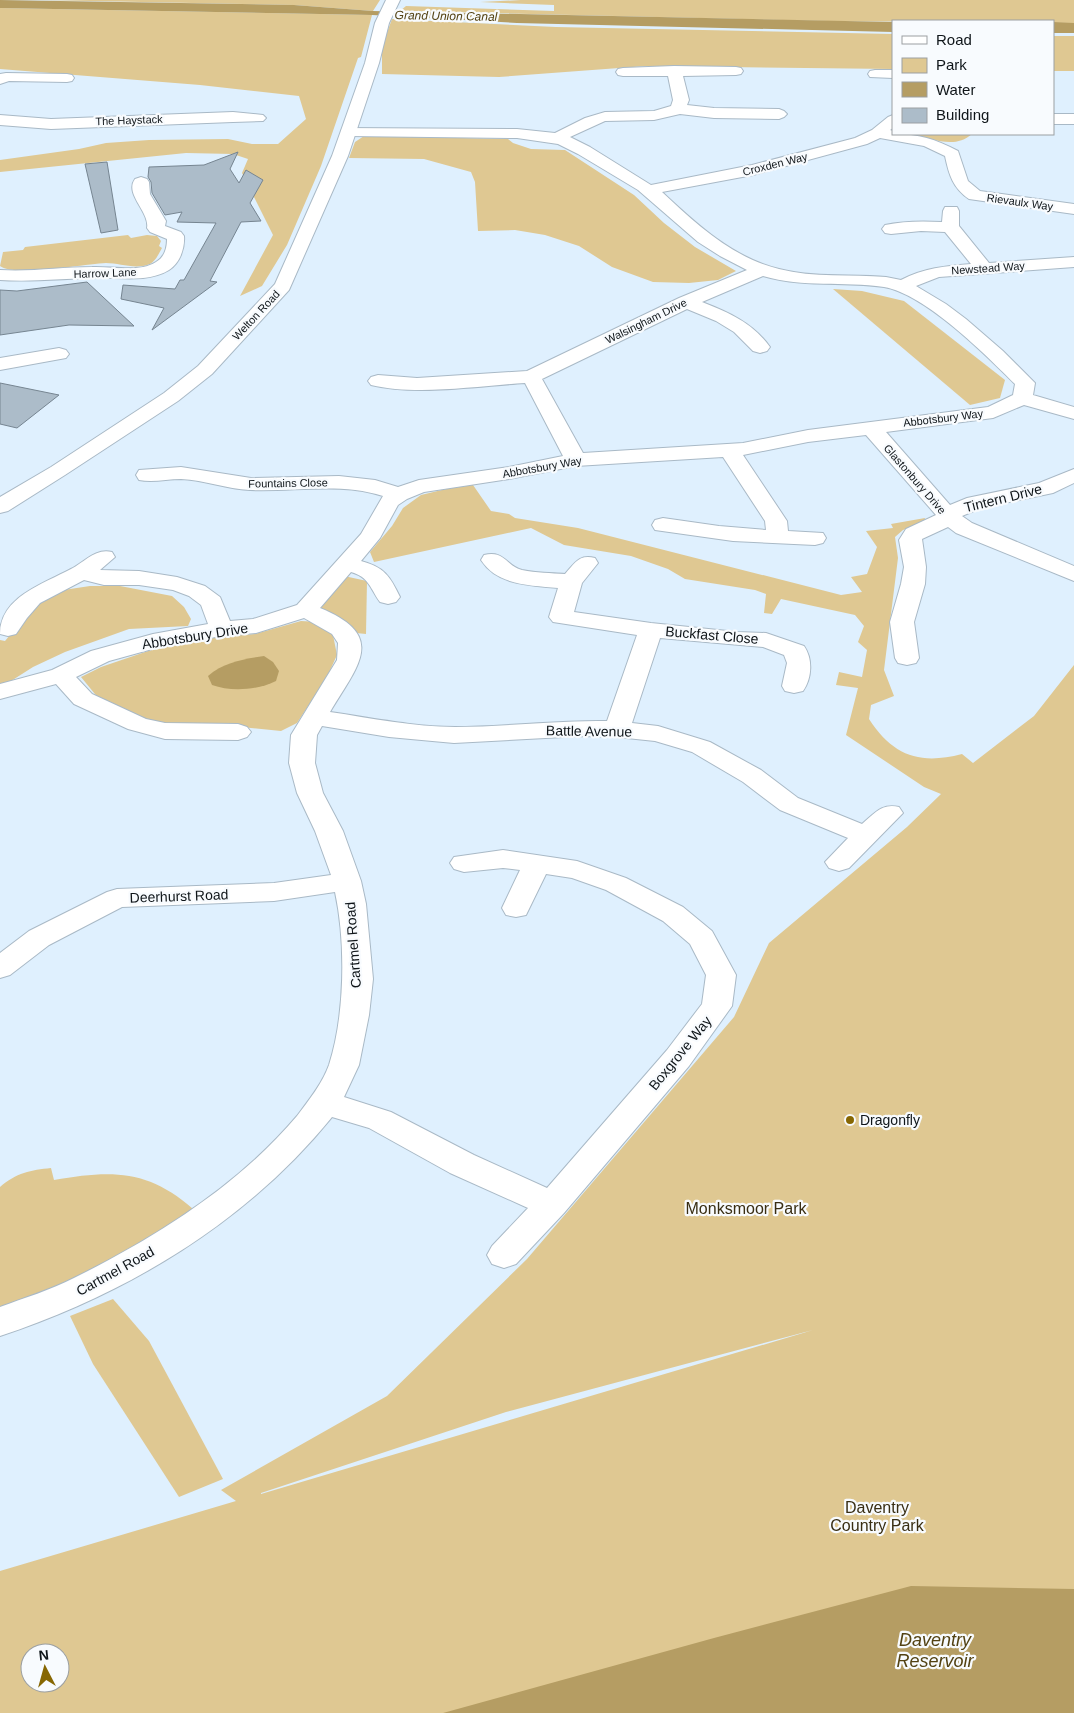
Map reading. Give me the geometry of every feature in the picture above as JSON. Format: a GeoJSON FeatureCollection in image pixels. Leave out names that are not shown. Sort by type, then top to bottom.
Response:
{"type":"FeatureCollection","features":[{"type":"Feature","properties":{"kind":"street","name":"Welton Road"},"geometry":{"type":"LineString","coordinates":[[0,506],[58,471],[171,397],[205,370],[283,286],[322,201],[349,131],[388,10]]}},
{"type":"Feature","properties":{"kind":"street"},"geometry":{"type":"LineString","coordinates":[[624,72],[674,70],[736,71]]}},
{"type":"Feature","properties":{"kind":"street"},"geometry":{"type":"LineString","coordinates":[[674,70],[681,100],[678,109]]}},
{"type":"Feature","properties":{"kind":"street"},"geometry":{"type":"LineString","coordinates":[[875,74],[892,74]]}},
{"type":"Feature","properties":{"kind":"street"},"geometry":{"type":"LineString","coordinates":[[2,78],[67,78]]}},
{"type":"Feature","properties":{"kind":"street"},"geometry":{"type":"LineString","coordinates":[[557,138],[588,122],[612,116],[655,116],[668,114],[678,109],[735,109],[779,114]]}},
{"type":"Feature","properties":{"kind":"street","name":"The Haystack"},"geometry":{"type":"LineString","coordinates":[[0,120],[51,124],[233,117],[258,118]]}},
{"type":"Feature","properties":{"kind":"street"},"geometry":{"type":"LineString","coordinates":[[1054,118],[1074,119]]}},
{"type":"Feature","properties":{"kind":"street","name":"Croxden Way"},"geometry":{"type":"LineString","coordinates":[[649,190],[758,169],[861,141],[878,132],[892,121]]}},
{"type":"Feature","properties":{"kind":"street"},"geometry":{"type":"LineString","coordinates":[[349,131],[502,133],[557,138],[584,150],[649,190],[671,212],[704,238],[732,256],[762,270],[807,279],[825,281],[866,280],[904,286],[924,297],[1002,359],[1024,383],[1022,398],[1074,413]]}},
{"type":"Feature","properties":{"kind":"street","name":"Rievaulx Way"},"geometry":{"type":"LineString","coordinates":[[878,132],[892,135]]}},
{"type":"Feature","properties":{"kind":"street","name":"Rievaulx Way"},"geometry":{"type":"LineString","coordinates":[[893,135],[928,142],[952,154],[959,181],[964,189],[974,195],[1074,209]]}},
{"type":"Feature","properties":{"kind":"street","name":"Harrow Lane"},"geometry":{"type":"LineString","coordinates":[[0,275],[23,278],[110,271],[133,273],[154,270],[165,265],[176,244],[175,236],[156,228],[157,221],[142,194],[140,182]]}},
{"type":"Feature","properties":{"kind":"street"},"geometry":{"type":"LineString","coordinates":[[891,229],[921,226],[950,219],[984,268]]}},
{"type":"Feature","properties":{"kind":"street","name":"Newstead Way"},"geometry":{"type":"LineString","coordinates":[[904,286],[920,277],[938,272],[1074,262]]}},
{"type":"Feature","properties":{"kind":"street","name":"Walsingham Drive"},"geometry":{"type":"LineString","coordinates":[[378,381],[417,384],[531,376],[686,302],[762,270]]}},
{"type":"Feature","properties":{"kind":"street"},"geometry":{"type":"LineString","coordinates":[[686,302],[723,317],[741,328],[760,347]]}},
{"type":"Feature","properties":{"kind":"street"},"geometry":{"type":"LineString","coordinates":[[0,364],[65,353]]}},
{"type":"Feature","properties":{"kind":"street"},"geometry":{"type":"LineString","coordinates":[[531,376],[576,460]]}},
{"type":"Feature","properties":{"kind":"street","name":"Abbotsbury Way"},"geometry":{"type":"LineString","coordinates":[[399,494],[419,486],[442,481],[508,473],[576,460],[730,451],[808,436],[993,412],[1022,398]]}},
{"type":"Feature","properties":{"kind":"street","name":"Glastonbury Drive"},"geometry":{"type":"LineString","coordinates":[[870,427],[948,516],[964,528],[1074,574]]}},
{"type":"Feature","properties":{"kind":"street"},"geometry":{"type":"LineString","coordinates":[[730,451],[776,521],[778,537]]}},
{"type":"Feature","properties":{"kind":"street","name":"Fountains Close"},"geometry":{"type":"LineString","coordinates":[[147,475],[181,473],[199,475],[236,484],[339,482],[375,486],[399,494]]}},
{"type":"Feature","properties":{"kind":"street","name":"Tintern Drive"},"geometry":{"type":"LineString","coordinates":[[908,658],[902,622],[914,576],[910,540],[914,534],[938,524],[957,510],[975,503],[1045,488],[1074,475]]}},
{"type":"Feature","properties":{"kind":"street"},"geometry":{"type":"LineString","coordinates":[[305,610],[369,538],[389,502],[399,494]]}},
{"type":"Feature","properties":{"kind":"street"},"geometry":{"type":"LineString","coordinates":[[664,524],[728,535],[778,537],[798,540],[814,538]]}},
{"type":"Feature","properties":{"kind":"street"},"geometry":{"type":"LineString","coordinates":[[8,629],[17,614],[32,598],[80,573],[104,557]]}},
{"type":"Feature","properties":{"kind":"street"},"geometry":{"type":"LineString","coordinates":[[492,560],[514,576],[571,582]]}},
{"type":"Feature","properties":{"kind":"street","name":"Buckfast Close"},"geometry":{"type":"LineString","coordinates":[[587,563],[571,582],[557,624],[766,640],[796,651],[799,663],[794,686]]}},
{"type":"Feature","properties":{"kind":"street"},"geometry":{"type":"LineString","coordinates":[[345,564],[364,568],[378,575],[388,598]]}},
{"type":"Feature","properties":{"kind":"street"},"geometry":{"type":"LineString","coordinates":[[80,573],[104,578],[139,578],[167,582],[197,591],[212,602],[222,629]]}},
{"type":"Feature","properties":{"kind":"street","name":"Abbotsbury Drive"},"geometry":{"type":"LineString","coordinates":[[0,692],[61,675],[100,656],[153,641],[222,629],[256,626],[305,610]]}},
{"type":"Feature","properties":{"kind":"street","name":"Cartmel Road"},"geometry":{"type":"LineString","coordinates":[[0,1322],[86,1289],[146,1255],[214,1211],[262,1172],[298,1136],[325,1103],[344,1065],[354,1015],[358,979],[352,904],[347,882],[329,831],[310,793],[302,763],[304,735],[350,660],[350,643],[341,629],[324,618],[305,610]]}},
{"type":"Feature","properties":{"kind":"street","name":"Buckfast Close"},"geometry":{"type":"LineString","coordinates":[[617,729],[651,630]]}},
{"type":"Feature","properties":{"kind":"street"},"geometry":{"type":"LineString","coordinates":[[61,675],[83,699],[137,724],[165,731],[238,732]]}},
{"type":"Feature","properties":{"kind":"street","name":"Battle Avenue"},"geometry":{"type":"LineString","coordinates":[[316,717],[389,729],[454,735],[583,728],[617,729],[658,734],[701,747],[752,776],[789,804],[867,836]]}},
{"type":"Feature","properties":{"kind":"street"},"geometry":{"type":"LineString","coordinates":[[839,862],[890,813]]}},
{"type":"Feature","properties":{"kind":"street","name":"Boxgrove Way"},"geometry":{"type":"LineString","coordinates":[[464,862],[503,859],[577,870],[616,884],[673,914],[702,938],[721,975],[718,1006],[678,1058],[552,1204],[504,1256]]}},
{"type":"Feature","properties":{"kind":"street"},"geometry":{"type":"LineString","coordinates":[[516,908],[536,865]]}},
{"type":"Feature","properties":{"kind":"street","name":"Deerhurst Road"},"geometry":{"type":"LineString","coordinates":[[0,968],[39,938],[117,898],[274,892],[347,882]]}},
{"type":"Feature","properties":{"kind":"street"},"geometry":{"type":"LineString","coordinates":[[325,1103],[380,1120],[462,1164],[552,1204]]}},
{"type":"Feature","properties":{"kind":"green space"},"geometry":{"type":"Polygon","coordinates":[[[39,0],[380,0],[373,11],[294,5],[39,0]]]}},
{"type":"Feature","properties":{"kind":"green space"},"geometry":{"type":"Polygon","coordinates":[[[521,0],[1074,0],[1074,23],[1054,23],[1054,20],[828,21],[400,11],[406,6],[554,11],[554,5],[480,2],[521,0]]]}},
{"type":"Feature","properties":{"kind":"green space"},"geometry":{"type":"Polygon","coordinates":[[[0,8],[372,15],[361,57],[358,58],[321,166],[287,245],[262,286],[240,296],[273,235],[242,173],[248,159],[233,154],[186,153],[0,172],[0,160],[79,149],[106,143],[149,140],[228,139],[252,144],[278,144],[306,119],[299,96],[200,85],[0,69],[0,8]]]}},
{"type":"Feature","properties":{"kind":"green space"},"geometry":{"type":"Polygon","coordinates":[[[392,19],[556,27],[892,34],[892,69],[646,66],[499,77],[382,74],[382,46],[392,19]]]}},
{"type":"Feature","properties":{"kind":"green space"},"geometry":{"type":"Polygon","coordinates":[[[1054,36],[1074,36],[1074,71],[1054,71],[1054,36]]]}},
{"type":"Feature","properties":{"kind":"green space"},"geometry":{"type":"Polygon","coordinates":[[[915,135],[971,135],[958,141],[943,142],[915,135]]]}},
{"type":"Feature","properties":{"kind":"green space"},"geometry":{"type":"Polygon","coordinates":[[[364,136],[508,139],[513,143],[531,149],[565,150],[634,195],[664,223],[695,247],[736,271],[718,280],[689,283],[653,282],[612,267],[579,246],[545,235],[515,230],[478,231],[475,182],[471,172],[424,159],[349,158],[355,142],[364,136]]]}},
{"type":"Feature","properties":{"kind":"green space"},"geometry":{"type":"Polygon","coordinates":[[[128,235],[131,238],[147,235],[157,236],[161,241],[159,246],[162,248],[154,261],[142,266],[106,263],[33,270],[7,269],[0,266],[3,252],[23,250],[25,247],[128,235]]]}},
{"type":"Feature","properties":{"kind":"green space"},"geometry":{"type":"Polygon","coordinates":[[[833,289],[862,291],[904,301],[1005,380],[1000,398],[970,405],[833,289]]]}},
{"type":"Feature","properties":{"kind":"green space","name":"Daventry Country Park"},"geometry":{"type":"Polygon","coordinates":[[[473,485],[491,511],[509,514],[515,518],[578,528],[841,595],[862,592],[851,577],[867,574],[877,547],[866,531],[893,528],[891,524],[925,518],[924,522],[903,530],[895,537],[898,558],[884,670],[894,696],[871,705],[869,719],[888,742],[898,749],[920,758],[947,757],[962,754],[973,763],[1034,716],[1074,665],[1074,1713],[0,1713],[0,1571],[236,1501],[221,1490],[387,1396],[527,1259],[734,1017],[769,943],[907,827],[941,794],[924,787],[846,735],[858,688],[836,685],[839,672],[862,677],[867,650],[858,642],[864,626],[855,615],[781,599],[772,614],[764,613],[766,594],[755,590],[685,579],[668,569],[631,556],[564,545],[531,528],[374,562],[370,552],[392,526],[403,508],[421,495],[473,485]],[[813,1330],[506,1412],[261,1494],[813,1330]]]}},
{"type":"Feature","properties":{"kind":"green space"},"geometry":{"type":"Polygon","coordinates":[[[344,576],[367,581],[366,634],[356,633],[319,609],[319,602],[344,576]]]}},
{"type":"Feature","properties":{"kind":"green space"},"geometry":{"type":"Polygon","coordinates":[[[90,586],[120,586],[172,596],[184,607],[191,619],[188,626],[129,629],[65,652],[33,667],[11,681],[0,684],[0,640],[5,641],[37,603],[57,591],[90,586]]]}},
{"type":"Feature","properties":{"kind":"green space"},"geometry":{"type":"Polygon","coordinates":[[[301,621],[318,622],[333,635],[337,655],[327,677],[297,723],[281,731],[221,725],[174,726],[137,719],[99,699],[81,677],[101,667],[154,649],[219,637],[255,634],[301,621]]]}},
{"type":"Feature","properties":{"kind":"green space"},"geometry":{"type":"Polygon","coordinates":[[[51,1168],[54,1180],[111,1174],[144,1180],[160,1186],[193,1209],[143,1243],[104,1266],[0,1309],[0,1187],[12,1178],[24,1173],[51,1168]]]}},
{"type":"Feature","properties":{"kind":"green space"},"geometry":{"type":"Polygon","coordinates":[[[113,1299],[149,1341],[223,1479],[179,1497],[93,1364],[70,1316],[113,1299]]]}},
{"type":"Feature","properties":{"kind":"water","name":"Grand Union Canal"},"geometry":{"type":"Polygon","coordinates":[[[0,0],[294,5],[373,11],[892,22],[892,32],[517,23],[372,15],[0,8],[0,0]]]}},
{"type":"Feature","properties":{"kind":"water"},"geometry":{"type":"Polygon","coordinates":[[[1054,22],[1074,23],[1074,33],[1054,33],[1054,22]]]}},
{"type":"Feature","properties":{"kind":"water"},"geometry":{"type":"Polygon","coordinates":[[[264,656],[273,662],[279,671],[276,681],[244,689],[227,689],[212,685],[208,676],[221,667],[242,660],[264,656]]]}},
{"type":"Feature","properties":{"kind":"water","name":"Daventry Reservoir"},"geometry":{"type":"Polygon","coordinates":[[[911,1586],[1074,1589],[1074,1713],[443,1713],[714,1638],[911,1586]]]}},
{"type":"Feature","properties":{"kind":"building"},"geometry":{"type":"Polygon","coordinates":[[[238,152],[230,169],[239,183],[246,170],[263,180],[250,203],[261,221],[241,222],[210,281],[217,282],[152,330],[164,308],[121,299],[123,285],[175,289],[180,280],[184,280],[216,223],[177,222],[182,212],[165,215],[152,193],[151,182],[148,177],[149,167],[204,165],[238,152]]]}},
{"type":"Feature","properties":{"kind":"building"},"geometry":{"type":"Polygon","coordinates":[[[107,162],[118,230],[101,233],[85,164],[107,162]]]}},
{"type":"Feature","properties":{"kind":"building"},"geometry":{"type":"Polygon","coordinates":[[[87,282],[134,326],[69,325],[0,335],[0,290],[17,291],[87,282]]]}},
{"type":"Feature","properties":{"kind":"building"},"geometry":{"type":"Polygon","coordinates":[[[0,383],[59,395],[17,428],[0,424],[0,383]]]}},
{"type":"Feature","properties":{"kind":"place","name":"Dragonfly"},"geometry":{"type":"Point","coordinates":[850,1120]}},
{"type":"Feature","properties":{"kind":"park label","name":"Monksmoor Park"},"geometry":{"type":"Point","coordinates":[746,1208]}}]}
